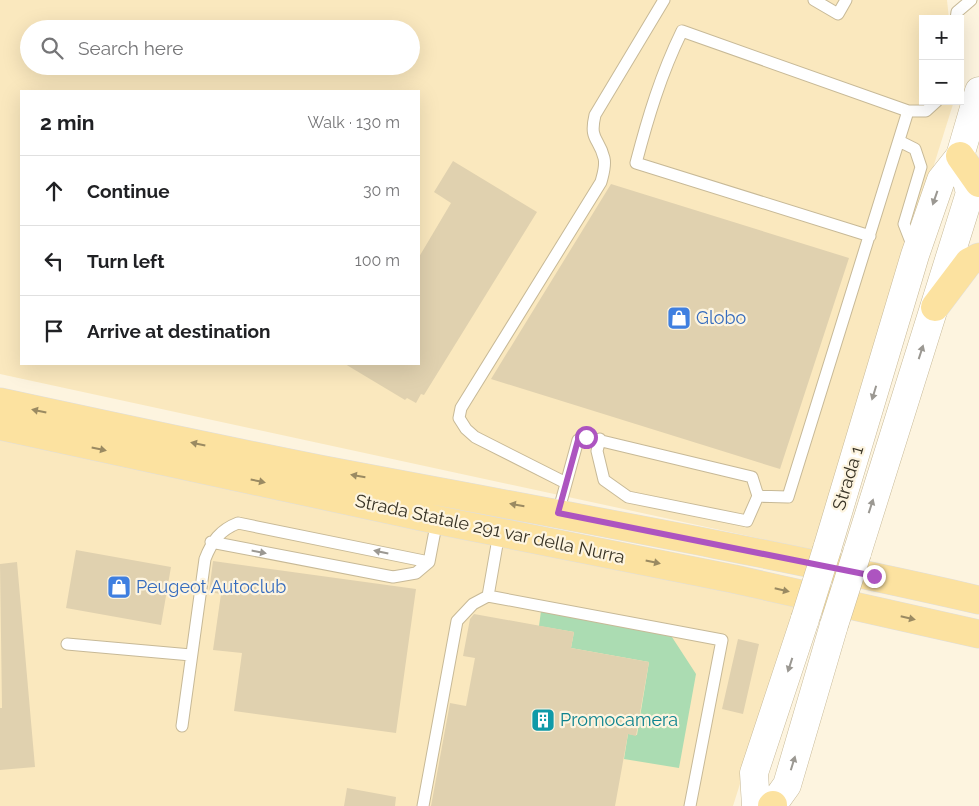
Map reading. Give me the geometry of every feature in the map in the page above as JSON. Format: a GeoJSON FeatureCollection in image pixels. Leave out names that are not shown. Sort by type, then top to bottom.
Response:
{"type":"FeatureCollection","features":[{"type":"Feature","properties":{"kind":"main road"},"geometry":{"type":"LineString","coordinates":[[960,156],[979,183]]}},
{"type":"Feature","properties":{"kind":"main road"},"geometry":{"type":"LineString","coordinates":[[935,307],[969,262],[979,257]]}},
{"type":"Feature","properties":{"kind":"main road","name":"Strada Statale 291 var della Nurra"},"geometry":{"type":"LineString","coordinates":[[0,402],[318,468],[865,574],[979,600]]}},
{"type":"Feature","properties":{"kind":"main road","name":"Strada Statale 291 var della Nurra"},"geometry":{"type":"LineString","coordinates":[[0,426],[438,520],[734,579],[979,634]]}},
{"type":"Feature","properties":{"kind":"street","name":"Strada 1"},"geometry":{"type":"LineString","coordinates":[[960,156],[970,193],[834,625],[787,785],[768,806],[754,773],[827,549],[915,255],[941,180],[960,156],[979,91]]}},
{"type":"Feature","properties":{"kind":"lane"},"geometry":{"type":"LineString","coordinates":[[566,483],[476,437],[466,429],[459,418],[461,408],[601,182],[605,169],[604,157],[592,130],[595,115],[664,0]]}},
{"type":"Feature","properties":{"kind":"lane"},"geometry":{"type":"LineString","coordinates":[[814,0],[838,14],[846,0]]}},
{"type":"Feature","properties":{"kind":"lane"},"geometry":{"type":"LineString","coordinates":[[957,15],[957,12],[971,0]]}},
{"type":"Feature","properties":{"kind":"lane"},"geometry":{"type":"LineString","coordinates":[[870,236],[636,163],[649,110],[667,61],[682,31],[908,111],[926,111],[933,105]]}},
{"type":"Feature","properties":{"kind":"lane"},"geometry":{"type":"LineString","coordinates":[[758,496],[788,497],[908,111]]}},
{"type":"Feature","properties":{"kind":"lane"},"geometry":{"type":"LineString","coordinates":[[899,141],[914,149],[921,167],[904,224],[915,255]]}},
{"type":"Feature","properties":{"kind":"lane"},"geometry":{"type":"LineString","coordinates":[[558,513],[578,440],[586,437],[600,439],[752,476],[758,496],[747,521],[628,496],[604,480],[597,452],[600,439]]}},
{"type":"Feature","properties":{"kind":"lane"},"geometry":{"type":"LineString","coordinates":[[212,542],[393,577],[416,573],[429,562],[438,520]]}},
{"type":"Feature","properties":{"kind":"lane"},"geometry":{"type":"LineString","coordinates":[[182,726],[204,559],[212,542],[224,528],[238,523],[429,562]]}},
{"type":"Feature","properties":{"kind":"lane"},"geometry":{"type":"LineString","coordinates":[[488,596],[500,531]]}},
{"type":"Feature","properties":{"kind":"lane"},"geometry":{"type":"LineString","coordinates":[[423,806],[457,621],[473,604],[488,596],[722,640],[690,806]]}},
{"type":"Feature","properties":{"kind":"lane"},"geometry":{"type":"LineString","coordinates":[[67,644],[191,655]]}},
{"type":"Feature","properties":{"kind":"shaded area"},"geometry":{"type":"Polygon","coordinates":[[[0,0],[947,0],[949,15],[919,15],[919,105],[953,105],[813,550],[0,374],[0,0]]]}},
{"type":"Feature","properties":{"kind":"shaded area"},"geometry":{"type":"Polygon","coordinates":[[[0,439],[797,603],[733,806],[0,806],[0,439]]]}},
{"type":"Feature","properties":{"kind":"green space"},"geometry":{"type":"Polygon","coordinates":[[[541,611],[670,634],[696,674],[679,768],[624,759],[628,734],[637,735],[649,662],[571,648],[574,632],[539,626],[541,611]]]}},
{"type":"Feature","properties":{"kind":"building"},"geometry":{"type":"Polygon","coordinates":[[[453,161],[537,212],[424,395],[421,394],[416,403],[407,398],[405,400],[347,365],[420,365],[420,255],[451,203],[434,192],[453,161]]]}},
{"type":"Feature","properties":{"kind":"building","name":"Globo"},"geometry":{"type":"Polygon","coordinates":[[[611,184],[849,258],[780,469],[491,379],[611,184]]]}},
{"type":"Feature","properties":{"kind":"building","name":"Peugeot Autoclub"},"geometry":{"type":"Polygon","coordinates":[[[76,550],[171,567],[161,625],[66,608],[76,550]]]}},
{"type":"Feature","properties":{"kind":"building"},"geometry":{"type":"Polygon","coordinates":[[[213,561],[416,589],[396,733],[234,711],[242,653],[213,650],[221,594],[209,592],[213,561]]]}},
{"type":"Feature","properties":{"kind":"building"},"geometry":{"type":"Polygon","coordinates":[[[17,562],[35,767],[0,770],[0,708],[2,708],[0,564],[17,562]]]}},
{"type":"Feature","properties":{"kind":"building","name":"Promocamera"},"geometry":{"type":"Polygon","coordinates":[[[474,614],[574,632],[571,648],[649,662],[636,736],[628,734],[615,806],[431,806],[450,703],[466,706],[475,658],[463,656],[470,619],[474,614]]]}},
{"type":"Feature","properties":{"kind":"building"},"geometry":{"type":"Polygon","coordinates":[[[738,639],[759,644],[743,714],[722,709],[738,639]]]}},
{"type":"Feature","properties":{"kind":"building"},"geometry":{"type":"Polygon","coordinates":[[[347,788],[396,797],[395,806],[344,806],[347,788]]]}},
{"type":"Feature","properties":{"kind":"place","name":"Globo"},"geometry":{"type":"Point","coordinates":[679,318]}},
{"type":"Feature","properties":{"kind":"place","name":"Peugeot Autoclub"},"geometry":{"type":"Point","coordinates":[119,587]}},
{"type":"Feature","properties":{"kind":"place","name":"Promocamera"},"geometry":{"type":"Point","coordinates":[543,720]}},
{"type":"Feature","properties":{"kind":"route"},"geometry":{"type":"LineString","coordinates":[[586,437],[578,440],[558,513],[874,576]]}}]}
